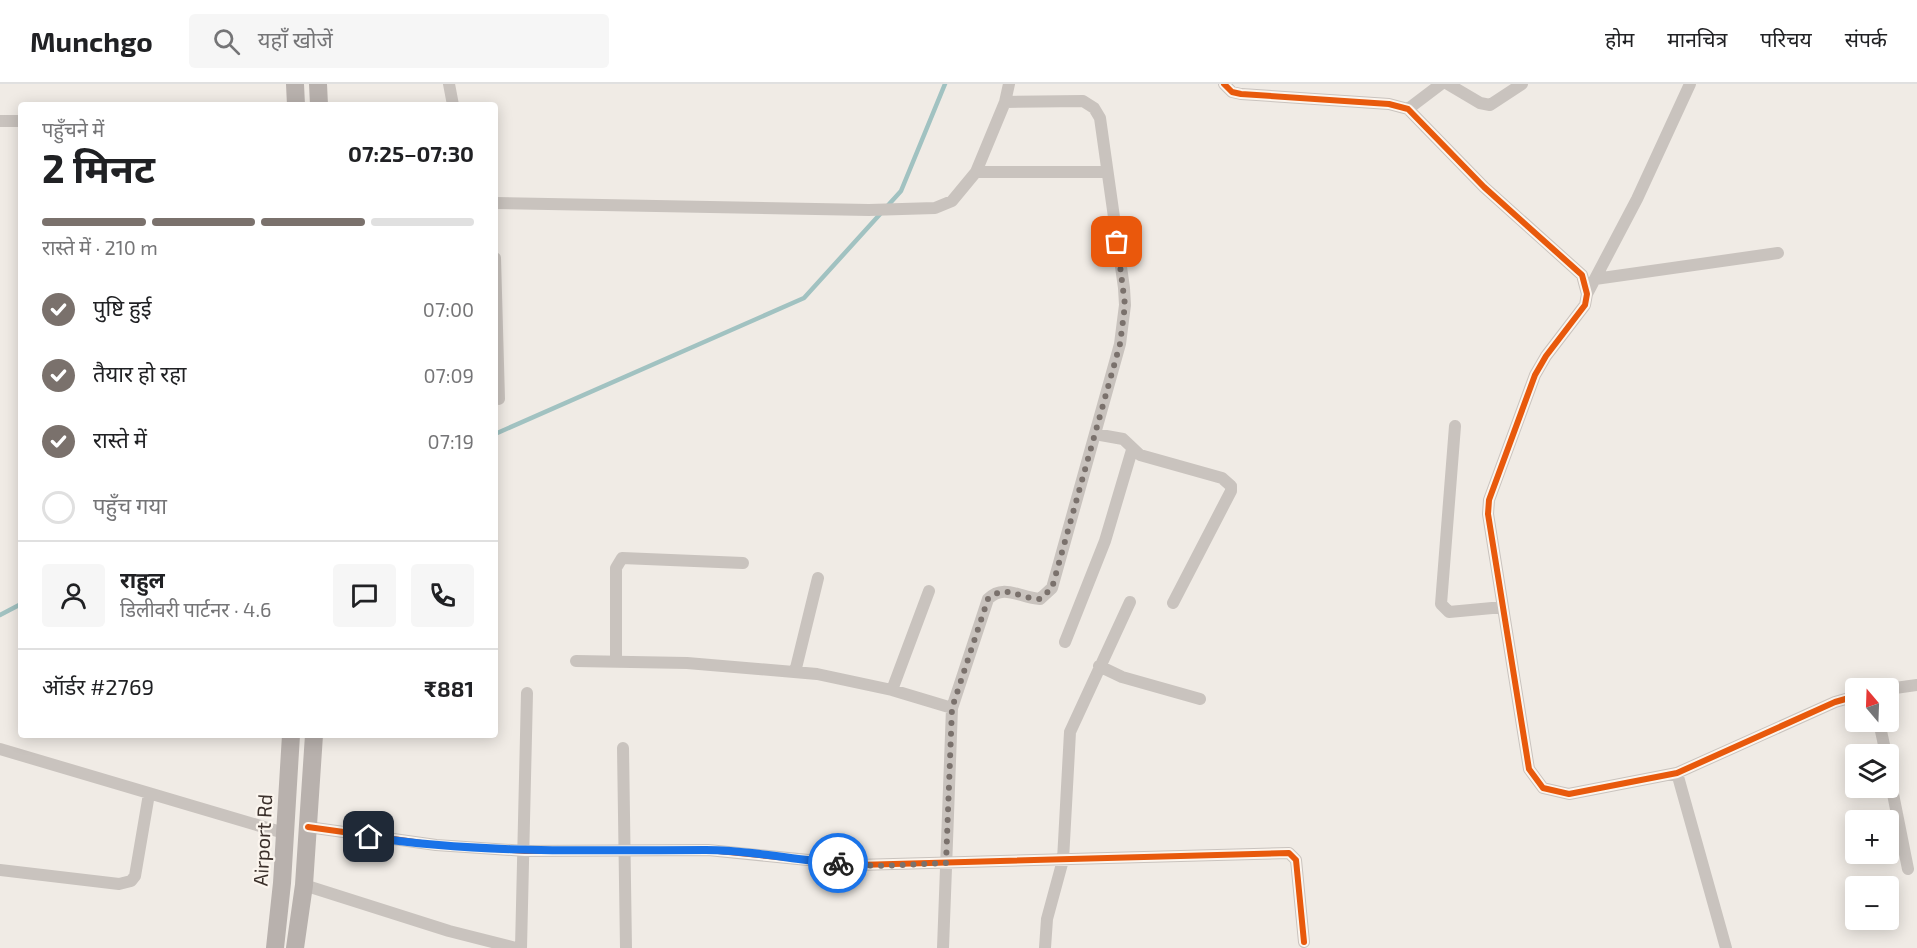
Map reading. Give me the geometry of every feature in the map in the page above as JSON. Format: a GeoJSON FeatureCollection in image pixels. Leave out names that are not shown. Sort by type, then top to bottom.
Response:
{"type":"FeatureCollection","features":[{"type":"Feature","properties":{"kind":"main road"},"geometry":{"type":"LineString","coordinates":[[295,84],[296,102]]}},
{"type":"Feature","properties":{"kind":"main road"},"geometry":{"type":"LineString","coordinates":[[318,84],[319,102]]}},
{"type":"Feature","properties":{"kind":"main road","name":"Airport Rd"},"geometry":{"type":"LineString","coordinates":[[275,948],[282,883],[291,738]]}},
{"type":"Feature","properties":{"kind":"main road"},"geometry":{"type":"LineString","coordinates":[[295,948],[304,885],[315,738]]}},
{"type":"Feature","properties":{"kind":"street"},"geometry":{"type":"LineString","coordinates":[[449,84],[452,102]]}},
{"type":"Feature","properties":{"kind":"street"},"geometry":{"type":"LineString","coordinates":[[498,203],[921,210],[952,201],[976,172],[1005,102],[1009,84]]}},
{"type":"Feature","properties":{"kind":"street"},"geometry":{"type":"LineString","coordinates":[[1224,84],[1232,92],[1241,94],[1389,104],[1408,109],[1484,187],[1574,266],[1582,275],[1587,294]]}},
{"type":"Feature","properties":{"kind":"street"},"geometry":{"type":"LineString","coordinates":[[1408,109],[1441,84]]}},
{"type":"Feature","properties":{"kind":"street"},"geometry":{"type":"LineString","coordinates":[[1448,84],[1486,105],[1494,103],[1522,84]]}},
{"type":"Feature","properties":{"kind":"street"},"geometry":{"type":"LineString","coordinates":[[1690,84],[1637,199],[1587,294],[1585,305],[1546,356],[1535,375],[1489,500],[1503,608],[1529,769],[1543,788],[1569,794],[1677,772],[1845,699]]}},
{"type":"Feature","properties":{"kind":"street"},"geometry":{"type":"LineString","coordinates":[[943,948],[952,708],[988,599],[998,591],[1005,590],[1040,599],[1052,588],[1120,344],[1125,305],[1100,118],[1089,103],[1005,102]]}},
{"type":"Feature","properties":{"kind":"street"},"geometry":{"type":"LineString","coordinates":[[0,121],[18,121]]}},
{"type":"Feature","properties":{"kind":"street"},"geometry":{"type":"LineString","coordinates":[[976,172],[1107,172]]}},
{"type":"Feature","properties":{"kind":"street"},"geometry":{"type":"LineString","coordinates":[[1595,279],[1778,253]]}},
{"type":"Feature","properties":{"kind":"street"},"geometry":{"type":"LineString","coordinates":[[498,364],[499,399]]}},
{"type":"Feature","properties":{"kind":"street"},"geometry":{"type":"LineString","coordinates":[[1455,426],[1441,604],[1449,612],[1503,608]]}},
{"type":"Feature","properties":{"kind":"street"},"geometry":{"type":"LineString","coordinates":[[1095,434],[1123,439],[1132,450],[1140,455],[1222,478],[1231,486],[1231,491],[1173,603]]}},
{"type":"Feature","properties":{"kind":"street"},"geometry":{"type":"LineString","coordinates":[[1065,642],[1105,541],[1132,450]]}},
{"type":"Feature","properties":{"kind":"street"},"geometry":{"type":"LineString","coordinates":[[616,662],[616,568],[622,558],[743,562]]}},
{"type":"Feature","properties":{"kind":"street"},"geometry":{"type":"LineString","coordinates":[[795,672],[818,578]]}},
{"type":"Feature","properties":{"kind":"street"},"geometry":{"type":"LineString","coordinates":[[892,690],[929,591]]}},
{"type":"Feature","properties":{"kind":"street"},"geometry":{"type":"LineString","coordinates":[[1045,948],[1047,919],[1063,860],[1070,732],[1130,602]]}},
{"type":"Feature","properties":{"kind":"street"},"geometry":{"type":"LineString","coordinates":[[576,661],[687,663],[829,675],[892,690],[952,708]]}},
{"type":"Feature","properties":{"kind":"street"},"geometry":{"type":"LineString","coordinates":[[1099,666],[1122,677],[1200,699]]}},
{"type":"Feature","properties":{"kind":"street"},"geometry":{"type":"LineString","coordinates":[[1899,687],[1917,685]]}},
{"type":"Feature","properties":{"kind":"street"},"geometry":{"type":"LineString","coordinates":[[304,885],[449,931],[518,948],[525,851],[527,693]]}},
{"type":"Feature","properties":{"kind":"street"},"geometry":{"type":"LineString","coordinates":[[623,748],[626,948]]}},
{"type":"Feature","properties":{"kind":"street"},"geometry":{"type":"LineString","coordinates":[[0,749],[284,833]]}},
{"type":"Feature","properties":{"kind":"street"},"geometry":{"type":"LineString","coordinates":[[1677,772],[1726,948]]}},
{"type":"Feature","properties":{"kind":"street"},"geometry":{"type":"LineString","coordinates":[[0,870],[118,884],[132,881],[135,876],[149,794]]}},
{"type":"Feature","properties":{"kind":"street"},"geometry":{"type":"LineString","coordinates":[[1894,798],[1908,869]]}},
{"type":"Feature","properties":{"kind":"street"},"geometry":{"type":"LineString","coordinates":[[308,827],[411,843],[525,851],[718,850],[858,865],[1289,853],[1296,860],[1304,942]]}},
{"type":"Feature","properties":{"kind":"waterway"},"geometry":{"type":"LineString","coordinates":[[498,433],[804,298],[901,191],[945,84]]}},
{"type":"Feature","properties":{"kind":"waterway"},"geometry":{"type":"LineString","coordinates":[[0,615],[18,606]]}},
{"type":"Feature","properties":{"kind":"cycle path"},"geometry":{"type":"LineString","coordinates":[[1224,84],[1232,92],[1241,94],[1389,104],[1408,109],[1484,187],[1582,275],[1587,294],[1585,305],[1546,356],[1535,375],[1489,500],[1488,514],[1529,769],[1543,788],[1569,794],[1677,773],[1845,699]]}},
{"type":"Feature","properties":{"kind":"cycle path"},"geometry":{"type":"LineString","coordinates":[[308,827],[436,845],[525,851],[708,850],[858,865],[1289,853],[1296,860],[1304,942]]}},
{"type":"Feature","properties":{"kind":"way so far"},"geometry":{"type":"LineString","coordinates":[[838,863],[878,866],[946,863],[949,729],[956,690],[988,599],[998,591],[1005,590],[1032,599],[1040,599],[1052,588],[1124,325],[1124,288],[1117,242]]}},
{"type":"Feature","properties":{"kind":"route"},"geometry":{"type":"LineString","coordinates":[[369,837],[411,843],[525,851],[729,851],[838,863]]}}]}
